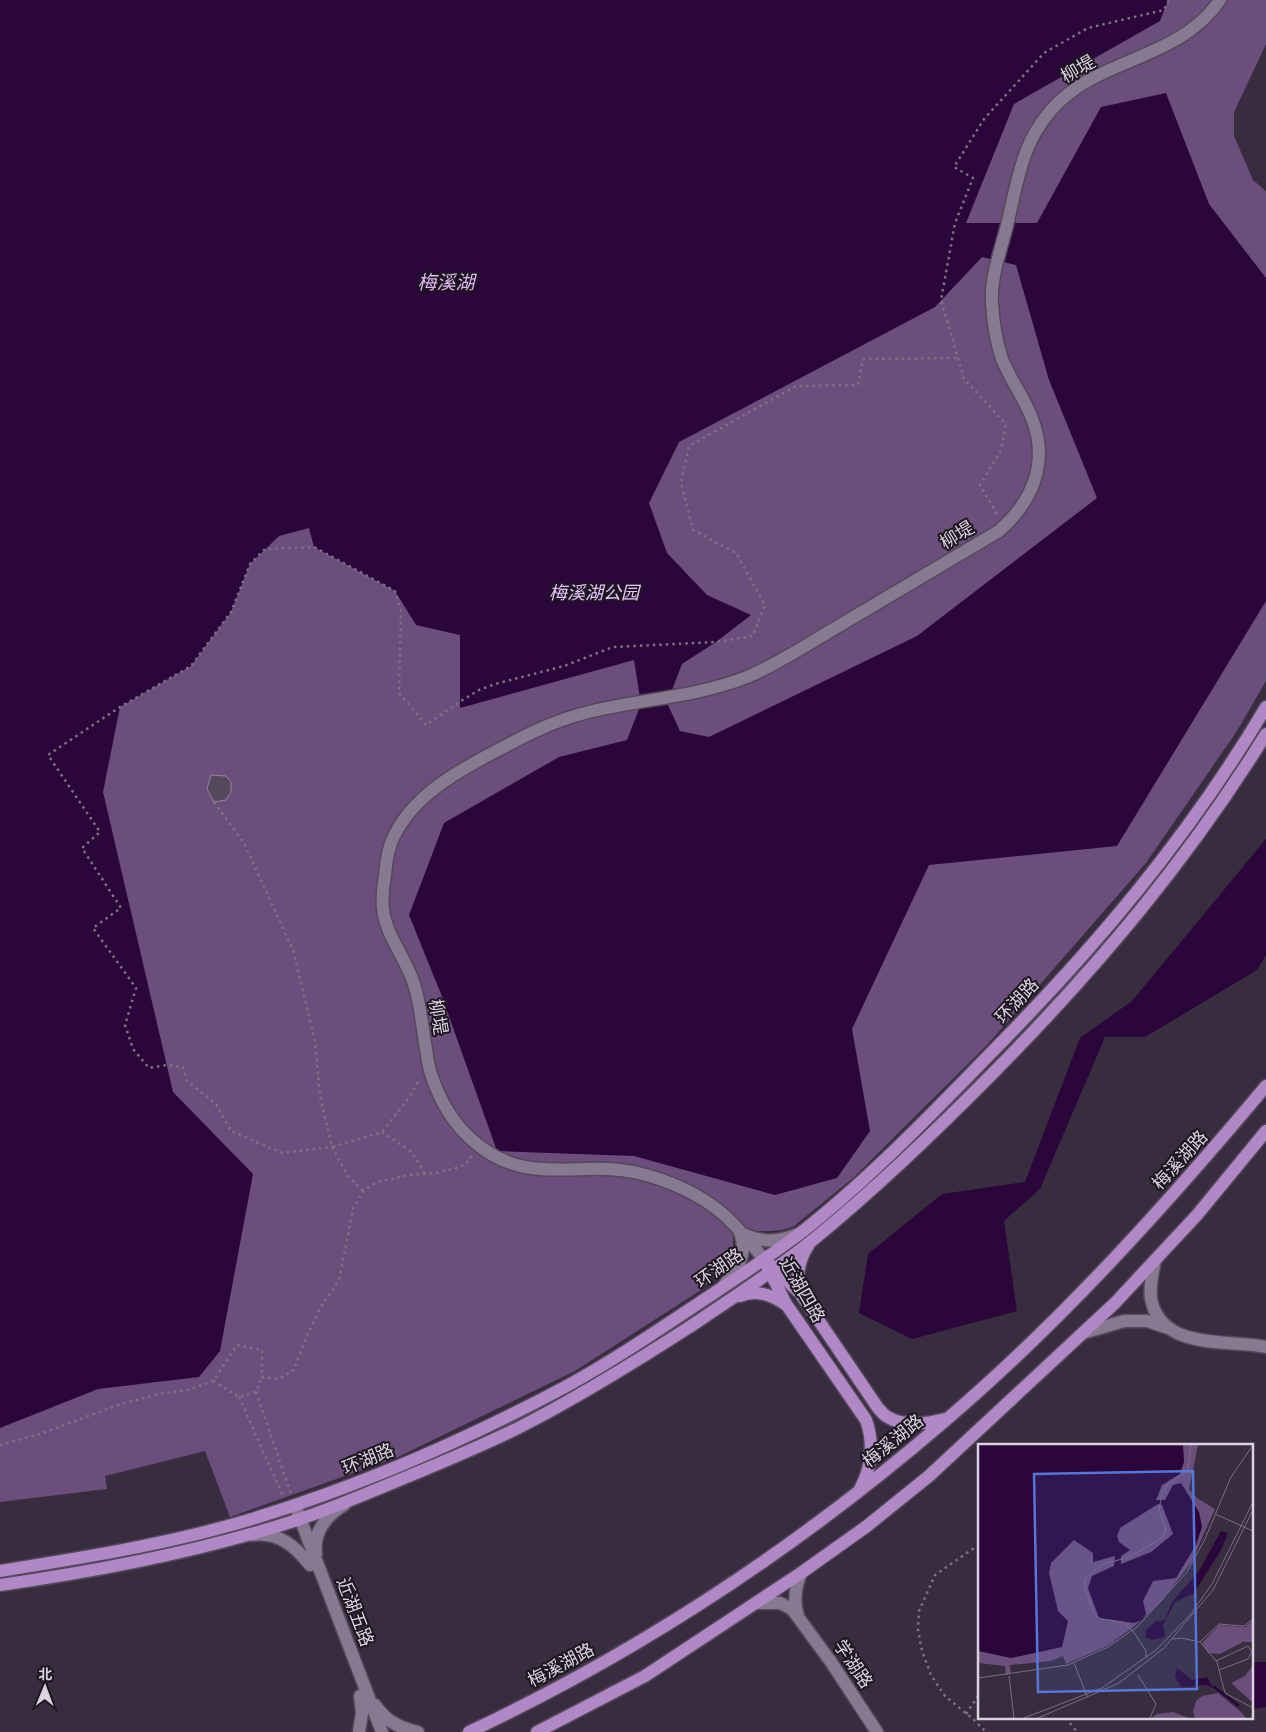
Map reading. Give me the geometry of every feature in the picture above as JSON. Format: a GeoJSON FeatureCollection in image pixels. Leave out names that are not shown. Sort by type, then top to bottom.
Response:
{"type":"FeatureCollection","features":[{"type":"Feature","properties":{"kind":"main road","name":"环湖路"},"geometry":{"type":"LineString","coordinates":[[0,1571],[109,1553],[175,1539],[241,1522],[343,1488],[437,1449],[566,1386],[641,1342],[721,1289],[799,1234],[867,1176],[931,1115],[1031,1014],[1099,938],[1158,867],[1205,802],[1266,707]]}},
{"type":"Feature","properties":{"kind":"main road","name":"环湖路"},"geometry":{"type":"LineString","coordinates":[[0,1585],[103,1569],[246,1536],[352,1500],[455,1457],[535,1419],[624,1369],[729,1301],[811,1242],[874,1189],[996,1071],[1074,989],[1126,930],[1171,873],[1213,817],[1266,734]]}},
{"type":"Feature","properties":{"kind":"main road","name":"梅溪湖路"},"geometry":{"type":"LineString","coordinates":[[468,1732],[603,1663],[687,1612],[743,1577],[858,1492],[949,1418],[1021,1352],[1081,1293],[1220,1141],[1266,1086]]}},
{"type":"Feature","properties":{"kind":"main road"},"geometry":{"type":"LineString","coordinates":[[538,1732],[645,1676],[801,1573],[867,1526],[929,1476],[1115,1304],[1197,1215],[1266,1131]]}},
{"type":"Feature","properties":{"kind":"main road"},"geometry":{"type":"LineString","coordinates":[[800,1293],[798,1284],[800,1260],[811,1242]]}},
{"type":"Feature","properties":{"kind":"main road","name":"近湖四路"},"geometry":{"type":"LineString","coordinates":[[764,1259],[772,1270],[786,1304],[866,1420],[870,1432],[870,1455],[868,1470],[858,1492]]}},
{"type":"Feature","properties":{"kind":"main road","name":"近湖四路"},"geometry":{"type":"LineString","coordinates":[[772,1270],[800,1293],[878,1408],[886,1416],[909,1423],[934,1422],[949,1418]]}},
{"type":"Feature","properties":{"kind":"main road"},"geometry":{"type":"LineString","coordinates":[[729,1301],[746,1294],[764,1293],[786,1304]]}},
{"type":"Feature","properties":{"kind":"street","name":"柳堤"},"geometry":{"type":"LineString","coordinates":[[764,1259],[723,1214],[699,1197],[656,1178],[636,1172],[541,1170],[510,1164],[489,1154],[476,1144],[456,1123],[445,1106],[432,1076],[413,980],[387,925],[383,908],[384,876],[393,838],[412,808],[458,771],[538,728],[591,711],[720,686],[773,665],[1004,526],[1014,518],[1035,481],[1038,467],[1038,448],[1036,431],[1031,416],[1002,358],[995,330],[992,300],[997,266],[1026,152],[1047,114],[1066,95],[1090,80],[1184,36],[1202,21],[1220,0]]}},
{"type":"Feature","properties":{"kind":"street"},"geometry":{"type":"LineString","coordinates":[[740,1233],[762,1241],[776,1240],[799,1234]]}},
{"type":"Feature","properties":{"kind":"street"},"geometry":{"type":"LineString","coordinates":[[721,1289],[731,1277],[742,1258],[744,1240],[740,1233]]}},
{"type":"Feature","properties":{"kind":"street"},"geometry":{"type":"LineString","coordinates":[[1155,1260],[1151,1290],[1152,1302],[1158,1316],[1170,1328]]}},
{"type":"Feature","properties":{"kind":"street"},"geometry":{"type":"LineString","coordinates":[[1083,1333],[1124,1321],[1147,1322],[1170,1328],[1188,1338],[1214,1343],[1252,1344],[1266,1347]]}},
{"type":"Feature","properties":{"kind":"street"},"geometry":{"type":"LineString","coordinates":[[313,1564],[317,1534],[322,1524],[329,1515],[352,1500]]}},
{"type":"Feature","properties":{"kind":"street","name":"近湖五路"},"geometry":{"type":"LineString","coordinates":[[291,1506],[364,1696],[382,1732]]}},
{"type":"Feature","properties":{"kind":"street"},"geometry":{"type":"LineString","coordinates":[[246,1536],[262,1534],[276,1536],[290,1543],[313,1564]]}},
{"type":"Feature","properties":{"kind":"street"},"geometry":{"type":"LineString","coordinates":[[798,1616],[795,1608],[795,1593],[801,1573]]}},
{"type":"Feature","properties":{"kind":"street"},"geometry":{"type":"LineString","coordinates":[[756,1603],[780,1603],[792,1609],[798,1616]]}},
{"type":"Feature","properties":{"kind":"street","name":"学湖路"},"geometry":{"type":"LineString","coordinates":[[798,1616],[877,1732]]}},
{"type":"Feature","properties":{"kind":"street"},"geometry":{"type":"LineString","coordinates":[[359,1732],[364,1696]]}},
{"type":"Feature","properties":{"kind":"street"},"geometry":{"type":"LineString","coordinates":[[364,1696],[388,1720],[404,1729],[418,1732]]}},
{"type":"Feature","properties":{"kind":"street","name":"近湖五路"},"geometry":{"type":"LineString","coordinates":[[364,1696],[374,1732]]}},
{"type":"Feature","properties":{"kind":"path"},"geometry":{"type":"LineString","coordinates":[[1004,526],[980,485],[1001,450],[1006,424],[964,378],[941,300],[955,223],[972,178],[954,167],[984,119],[1044,53],[1088,28],[1164,10],[1169,0]]}},
{"type":"Feature","properties":{"kind":"path"},"geometry":{"type":"LineString","coordinates":[[428,1063],[409,1098],[382,1132],[332,1147],[282,1153],[231,1132],[216,1104],[187,1082],[183,1067],[167,1065],[149,1068],[133,1049],[125,1025],[136,988],[93,928],[121,908],[82,848],[100,832],[48,755],[120,707],[191,666],[231,612],[250,564],[265,549],[314,547],[395,591],[401,611],[399,693],[426,725],[479,690],[564,666],[613,647],[716,642],[753,636],[765,605],[736,553],[693,530],[681,482],[689,446],[796,386],[858,385],[863,359],[958,358]]}},
{"type":"Feature","properties":{"kind":"path"},"geometry":{"type":"LineString","coordinates":[[214,802],[244,843],[293,950],[315,1041],[320,1096],[332,1147],[348,1176],[363,1191]]}},
{"type":"Feature","properties":{"kind":"path"},"geometry":{"type":"LineString","coordinates":[[382,1132],[412,1152],[425,1174]]}},
{"type":"Feature","properties":{"kind":"path"},"geometry":{"type":"LineString","coordinates":[[262,1377],[279,1379],[294,1370],[304,1342],[319,1310],[339,1280],[353,1209],[363,1191],[377,1182],[460,1167],[470,1160],[476,1144]]}},
{"type":"Feature","properties":{"kind":"path"},"geometry":{"type":"LineString","coordinates":[[0,1445],[40,1434],[123,1404],[158,1394],[188,1390],[214,1381],[237,1345],[262,1350],[262,1377],[256,1392],[291,1506]]}},
{"type":"Feature","properties":{"kind":"path"},"geometry":{"type":"LineString","coordinates":[[214,1381],[239,1397],[291,1506]]}},
{"type":"Feature","properties":{"kind":"path"},"geometry":{"type":"LineString","coordinates":[[239,1397],[256,1392]]}},
{"type":"Feature","properties":{"kind":"path"},"geometry":{"type":"LineString","coordinates":[[978,1548],[974,1548],[935,1575],[919,1611],[918,1630],[922,1651],[931,1675],[945,1696],[986,1732]]}},
{"type":"Feature","properties":{"kind":"path"},"geometry":{"type":"LineString","coordinates":[[966,1714],[978,1696]]}},
{"type":"Feature","properties":{"kind":"path"},"geometry":{"type":"LineString","coordinates":[[1068,1720],[1077,1732]]}},
{"type":"Feature","properties":{"kind":"green space","name":"梅溪湖"},"geometry":{"type":"Polygon","coordinates":[[[0,0],[1266,0],[1266,44],[1234,112],[1234,136],[1253,180],[1266,191],[1266,681],[1237,731],[1146,863],[988,1044],[853,1178],[794,1226],[782,1230],[769,1231],[757,1231],[747,1228],[733,1237],[733,1248],[729,1260],[701,1290],[575,1371],[398,1457],[230,1517],[205,1451],[105,1476],[107,1489],[0,1502],[0,0]]]}},
{"type":"Feature","properties":{"kind":"water","name":"梅溪湖"},"geometry":{"type":"Polygon","coordinates":[[[0,0],[1168,0],[1160,21],[1014,104],[966,223],[1037,223],[1101,107],[1166,93],[1209,204],[1266,278],[1266,601],[1117,846],[929,865],[852,1029],[870,1131],[837,1178],[775,1195],[634,1156],[497,1151],[441,994],[409,915],[444,823],[559,757],[627,740],[641,704],[634,660],[460,708],[460,635],[416,625],[395,591],[314,547],[309,528],[279,536],[250,564],[231,612],[191,666],[120,707],[103,792],[173,1092],[253,1174],[220,1351],[199,1377],[98,1389],[0,1428],[0,0]],[[982,257],[935,307],[679,442],[649,503],[667,553],[707,595],[751,615],[716,642],[682,664],[667,703],[680,731],[709,737],[917,636],[1097,498],[1049,380],[1016,265],[982,257]]]}},
{"type":"Feature","properties":{"kind":"water"},"geometry":{"type":"Polygon","coordinates":[[[1266,839],[1266,955],[1257,970],[1145,1037],[1105,1037],[1040,1189],[1004,1221],[1017,1311],[912,1339],[859,1313],[868,1254],[942,1194],[1025,1182],[1080,1038],[1132,1001],[1266,839]]]}},
{"type":"Feature","properties":{"kind":"water"},"geometry":{"type":"Polygon","coordinates":[[[1254,1662],[1266,1662],[1266,1707],[1254,1709],[1254,1662]]]}},
{"type":"Feature","properties":{"kind":"building"},"geometry":{"type":"Polygon","coordinates":[[[211,775],[226,776],[231,782],[231,792],[226,800],[214,802],[207,789],[211,775]]]}},
{"type":"Feature","properties":{"kind":"park label","name":"梅溪湖公园"},"geometry":{"type":"Point","coordinates":[594,593]}}]}
